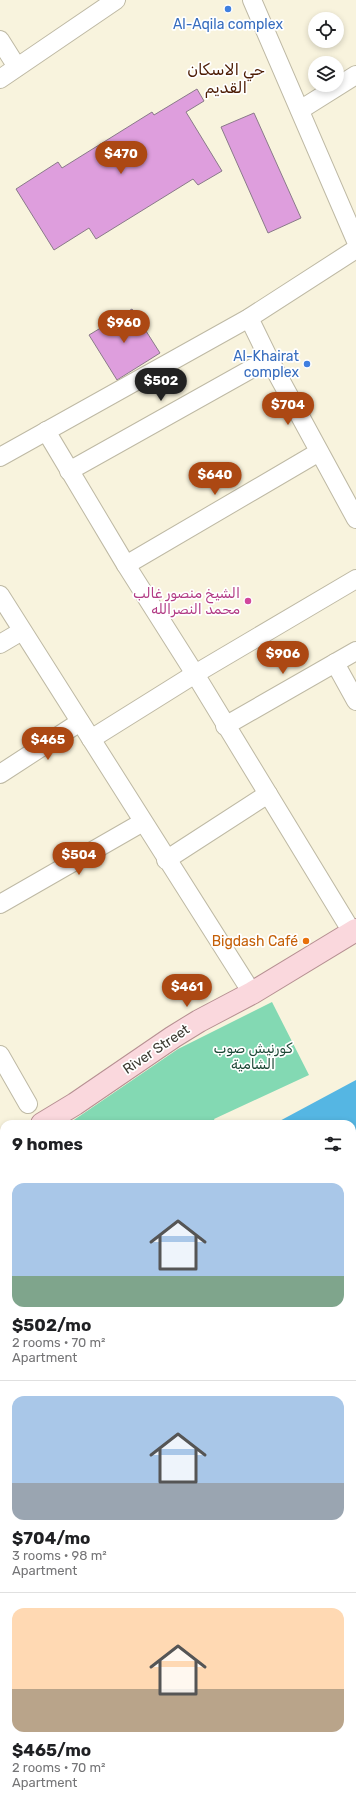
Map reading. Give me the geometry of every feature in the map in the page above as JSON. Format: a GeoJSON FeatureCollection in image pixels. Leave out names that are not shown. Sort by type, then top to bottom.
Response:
{"type":"FeatureCollection","features":[{"type":"Feature","properties":{"kind":"main road","name":"River Street"},"geometry":{"type":"LineString","coordinates":[[49,1120],[75,1104],[173,1037],[199,1021],[252,993],[354,931]]}},
{"type":"Feature","properties":{"kind":"street"},"geometry":{"type":"LineString","coordinates":[[0,79],[116,0]]}},
{"type":"Feature","properties":{"kind":"street"},"geometry":{"type":"LineString","coordinates":[[252,0],[356,241]]}},
{"type":"Feature","properties":{"kind":"street"},"geometry":{"type":"LineString","coordinates":[[0,40],[17,67]]}},
{"type":"Feature","properties":{"kind":"street"},"geometry":{"type":"LineString","coordinates":[[300,110],[356,75]]}},
{"type":"Feature","properties":{"kind":"street"},"geometry":{"type":"LineString","coordinates":[[0,457],[249,318],[356,249]]}},
{"type":"Feature","properties":{"kind":"street"},"geometry":{"type":"LineString","coordinates":[[249,318],[268,359],[356,519]]}},
{"type":"Feature","properties":{"kind":"street"},"geometry":{"type":"LineString","coordinates":[[69,471],[268,359]]}},
{"type":"Feature","properties":{"kind":"street"},"geometry":{"type":"LineString","coordinates":[[46,431],[126,565],[354,931]]}},
{"type":"Feature","properties":{"kind":"street"},"geometry":{"type":"LineString","coordinates":[[126,565],[319,452]]}},
{"type":"Feature","properties":{"kind":"street"},"geometry":{"type":"LineString","coordinates":[[90,739],[195,674],[356,580]]}},
{"type":"Feature","properties":{"kind":"street"},"geometry":{"type":"LineString","coordinates":[[0,595],[166,860],[252,993]]}},
{"type":"Feature","properties":{"kind":"street"},"geometry":{"type":"LineString","coordinates":[[0,644],[22,631]]}},
{"type":"Feature","properties":{"kind":"street"},"geometry":{"type":"LineString","coordinates":[[226,726],[356,651]]}},
{"type":"Feature","properties":{"kind":"street"},"geometry":{"type":"LineString","coordinates":[[335,663],[356,701]]}},
{"type":"Feature","properties":{"kind":"street"},"geometry":{"type":"LineString","coordinates":[[0,774],[80,722]]}},
{"type":"Feature","properties":{"kind":"street"},"geometry":{"type":"LineString","coordinates":[[166,860],[268,794]]}},
{"type":"Feature","properties":{"kind":"street"},"geometry":{"type":"LineString","coordinates":[[0,904],[142,822]]}},
{"type":"Feature","properties":{"kind":"street"},"geometry":{"type":"LineString","coordinates":[[0,1055],[28,1104]]}},
{"type":"Feature","properties":{"kind":"green space","name":"كورنيش صوب الشامية"},"geometry":{"type":"Polygon","coordinates":[[[272,1002],[309,1075],[214,1120],[74,1120],[178,1049],[272,1002]]]}},
{"type":"Feature","properties":{"kind":"water"},"geometry":{"type":"Polygon","coordinates":[[[356,1080],[356,1120],[281,1120],[356,1080]]]}},
{"type":"Feature","properties":{"kind":"building"},"geometry":{"type":"Polygon","coordinates":[[[197,89],[204,101],[186,112],[222,171],[198,185],[193,179],[96,239],[89,228],[54,250],[16,189],[58,162],[62,168],[152,112],[154,115],[197,89]]]}},
{"type":"Feature","properties":{"kind":"building"},"geometry":{"type":"Polygon","coordinates":[[[254,113],[301,218],[268,233],[221,127],[254,113]]]}},
{"type":"Feature","properties":{"kind":"building"},"geometry":{"type":"Polygon","coordinates":[[[132,309],[160,353],[117,380],[89,335],[132,309]]]}},
{"type":"Feature","properties":{"kind":"place","name":"Al-Aqila complex"},"geometry":{"type":"Point","coordinates":[228,9]}},
{"type":"Feature","properties":{"kind":"place","name":"Al-Khairat complex"},"geometry":{"type":"Point","coordinates":[307,364]}},
{"type":"Feature","properties":{"kind":"place","name":"الشيخ منصور غالب محمد النصرالله"},"geometry":{"type":"Point","coordinates":[248,601]}},
{"type":"Feature","properties":{"kind":"place","name":"Bigdash Café"},"geometry":{"type":"Point","coordinates":[306,941]}},
{"type":"Feature","properties":{"kind":"district","name":"حي الاسكان القديم"},"geometry":{"type":"Point","coordinates":[226,78]}}]}
